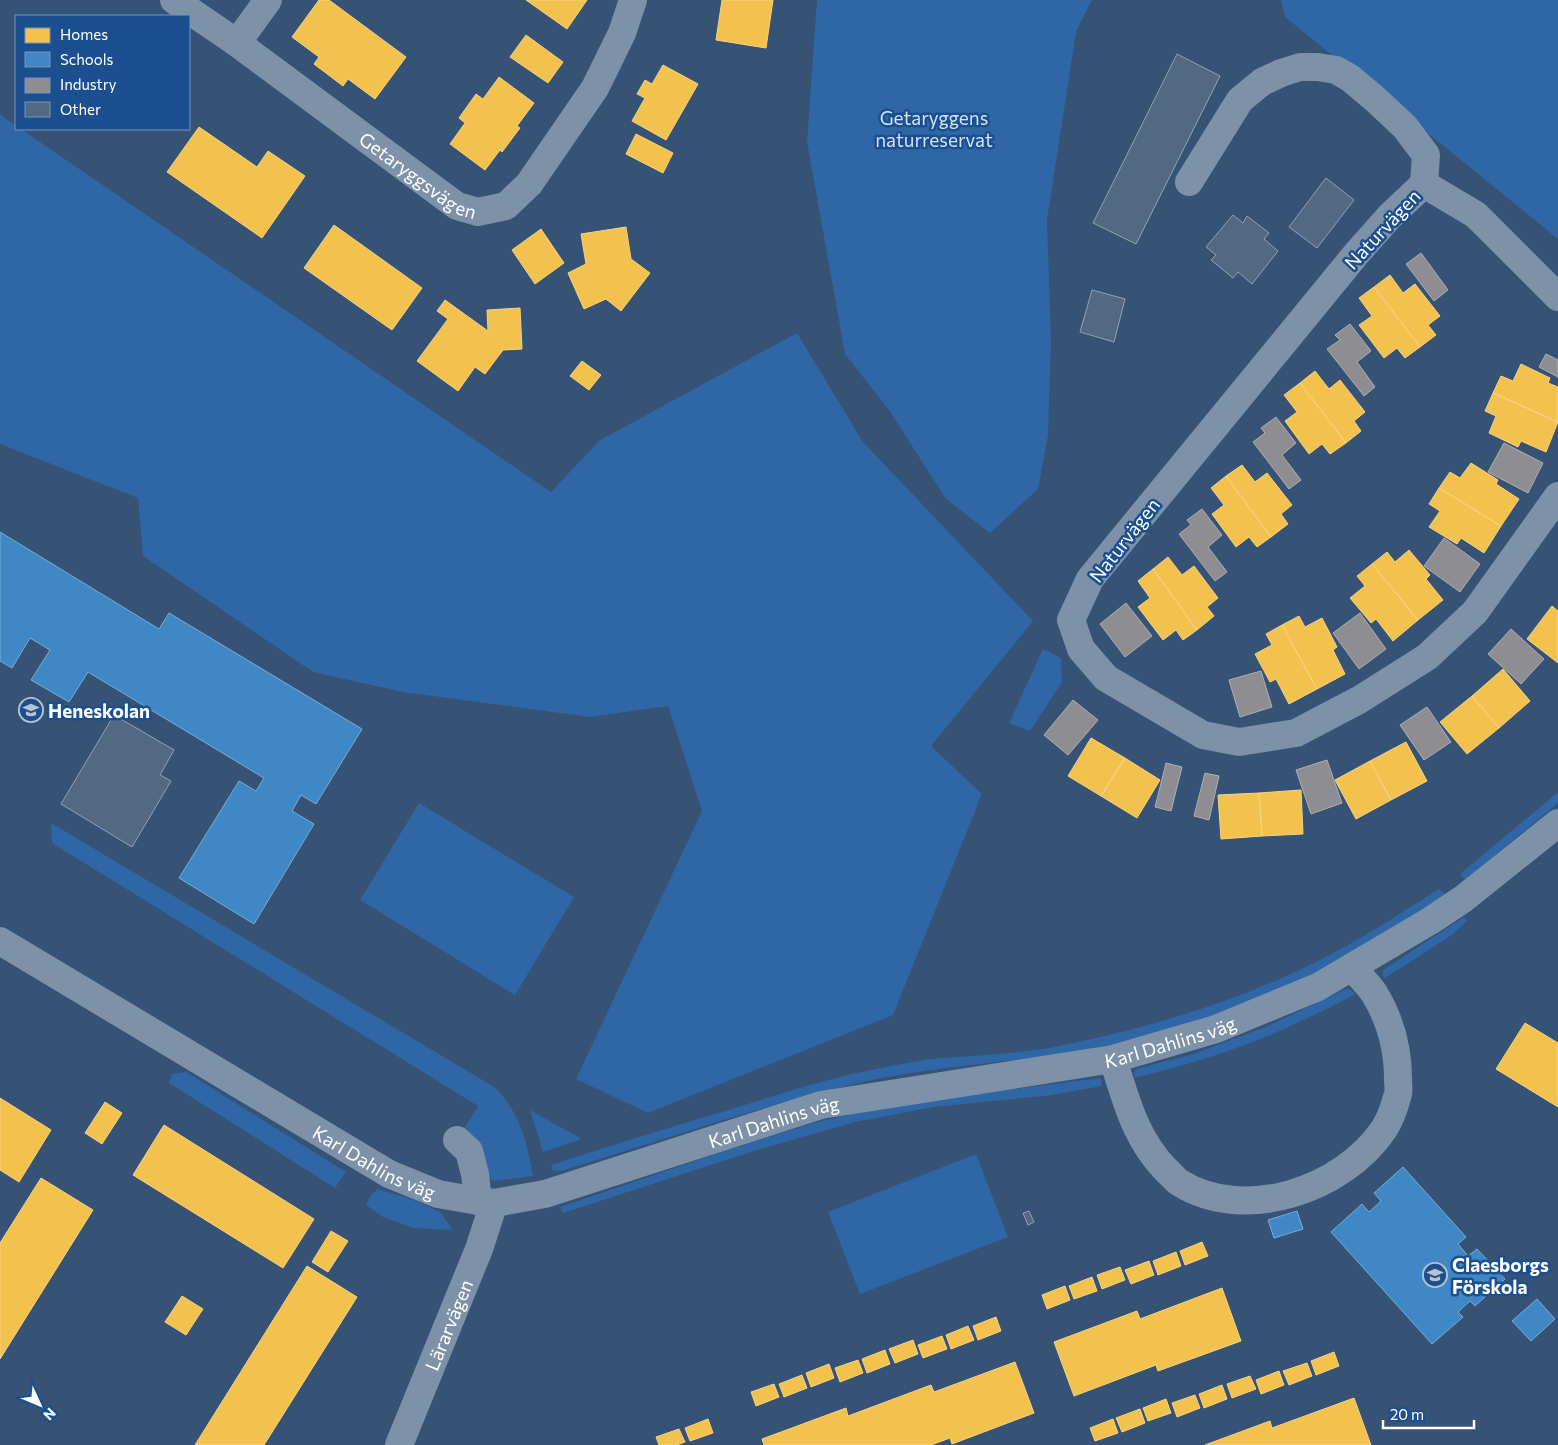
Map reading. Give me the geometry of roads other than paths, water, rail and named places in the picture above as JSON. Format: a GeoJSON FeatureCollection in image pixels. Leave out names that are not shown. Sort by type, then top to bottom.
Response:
{"type":"FeatureCollection","features":[{"type":"Feature","properties":{"kind":"street","name":"Getaryggsvägen"},"geometry":{"type":"LineString","coordinates":[[174,0],[237,43],[457,206],[478,212],[506,206],[535,176],[596,88],[622,33],[633,0]]}},
{"type":"Feature","properties":{"kind":"street"},"geometry":{"type":"LineString","coordinates":[[237,43],[268,0]]}},
{"type":"Feature","properties":{"kind":"street"},"geometry":{"type":"LineString","coordinates":[[1189,182],[1240,100],[1262,82],[1281,73],[1300,67],[1318,67],[1336,70],[1350,78],[1404,127],[1426,155],[1424,184]]}},
{"type":"Feature","properties":{"kind":"street","name":"Naturvägen"},"geometry":{"type":"LineString","coordinates":[[1558,297],[1476,214],[1424,184],[1390,216],[1357,253],[1090,579],[1072,620],[1081,649],[1106,678],[1203,735],[1239,742],[1296,733],[1359,700],[1427,657],[1476,612],[1558,496]]}},
{"type":"Feature","properties":{"kind":"street","name":"Karl Dahlins väg"},"geometry":{"type":"LineString","coordinates":[[0,941],[389,1174],[438,1194],[486,1202],[545,1194],[821,1105],[1113,1059],[1216,1029],[1318,987],[1430,922],[1463,899],[1558,822]]}},
{"type":"Feature","properties":{"kind":"street"},"geometry":{"type":"LineString","coordinates":[[1113,1059],[1131,1115],[1144,1143],[1179,1182],[1208,1196],[1247,1201],[1286,1196],[1321,1183],[1343,1170],[1362,1154],[1385,1128],[1398,1092],[1398,1061],[1389,1023],[1373,992],[1352,967]]}},
{"type":"Feature","properties":{"kind":"street"},"geometry":{"type":"LineString","coordinates":[[458,1140],[469,1151],[475,1174],[486,1202]]}},
{"type":"Feature","properties":{"kind":"street","name":"Lärarvägen"},"geometry":{"type":"LineString","coordinates":[[398,1445],[478,1249],[486,1202]]}},
{"type":"Feature","properties":{"kind":"place","name":"Heneskolan"},"geometry":{"type":"Point","coordinates":[31,710]}},
{"type":"Feature","properties":{"kind":"place","name":"Claesborgs Förskola"},"geometry":{"type":"Point","coordinates":[1435,1275]}},
{"type":"Feature","properties":{"kind":"park label","name":"Getaryggens naturreservat"},"geometry":{"type":"Point","coordinates":[934,128]}}]}
